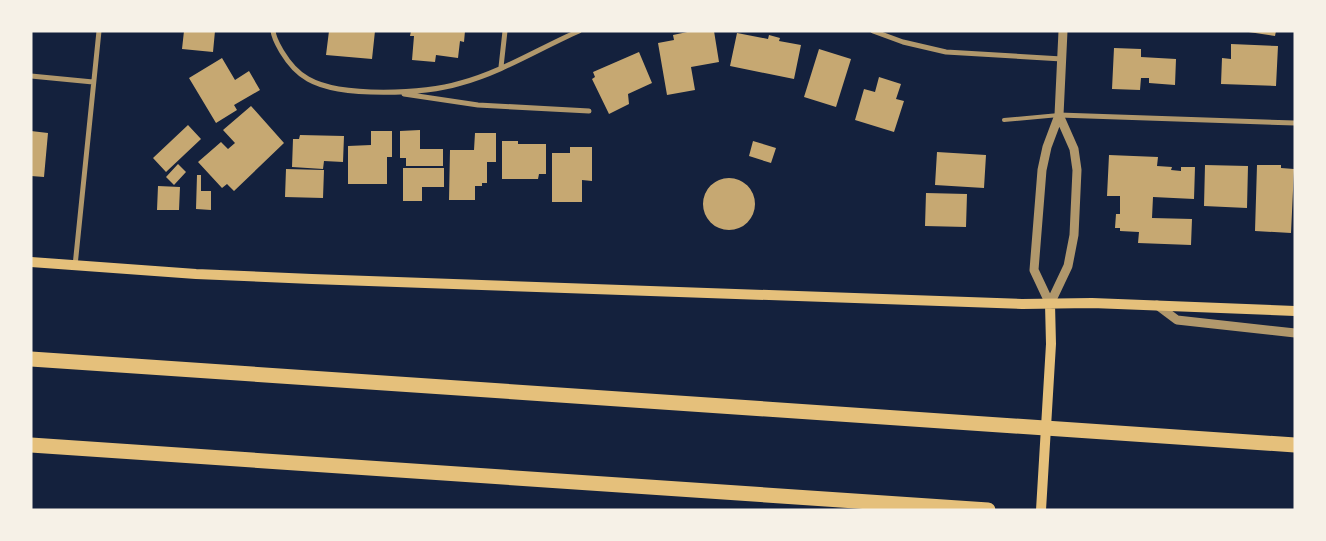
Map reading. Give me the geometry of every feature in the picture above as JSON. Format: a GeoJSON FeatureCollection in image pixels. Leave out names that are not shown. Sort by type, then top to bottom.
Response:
{"type":"FeatureCollection","features":[{"type":"Feature","properties":{"kind":"highway"},"geometry":{"type":"LineString","coordinates":[[31,359],[1295,446]]}},
{"type":"Feature","properties":{"kind":"highway"},"geometry":{"type":"LineString","coordinates":[[31,445],[988,510]]}},
{"type":"Feature","properties":{"kind":"main road"},"geometry":{"type":"LineString","coordinates":[[31,262],[274,277],[1050,304],[1157,304],[1295,311]]}},
{"type":"Feature","properties":{"kind":"main road"},"geometry":{"type":"LineString","coordinates":[[1042,510],[1051,344],[1050,304]]}},
{"type":"Feature","properties":{"kind":"street"},"geometry":{"type":"LineString","coordinates":[[75,266],[99,31]]}},
{"type":"Feature","properties":{"kind":"street"},"geometry":{"type":"LineString","coordinates":[[273,31],[274,38],[287,62],[308,79],[333,88],[393,92],[478,105],[589,111]]}},
{"type":"Feature","properties":{"kind":"street"},"geometry":{"type":"LineString","coordinates":[[501,67],[505,31]]}},
{"type":"Feature","properties":{"kind":"street"},"geometry":{"type":"LineString","coordinates":[[393,92],[437,90],[464,83],[579,31]]}},
{"type":"Feature","properties":{"kind":"street"},"geometry":{"type":"LineString","coordinates":[[873,31],[903,42],[946,52],[1062,59]]}},
{"type":"Feature","properties":{"kind":"street"},"geometry":{"type":"LineString","coordinates":[[1050,304],[1034,270],[1042,170],[1047,147],[1059,115],[1063,31]]}},
{"type":"Feature","properties":{"kind":"street"},"geometry":{"type":"LineString","coordinates":[[31,76],[93,82]]}},
{"type":"Feature","properties":{"kind":"street"},"geometry":{"type":"LineString","coordinates":[[1059,115],[1295,123]]}},
{"type":"Feature","properties":{"kind":"street"},"geometry":{"type":"LineString","coordinates":[[1050,304],[1068,266],[1074,235],[1077,170],[1074,149],[1059,115]]}},
{"type":"Feature","properties":{"kind":"street"},"geometry":{"type":"LineString","coordinates":[[1157,304],[1176,320],[1295,333]]}},
{"type":"Feature","properties":{"kind":"lane"},"geometry":{"type":"LineString","coordinates":[[1004,120],[1059,115]]}},
{"type":"Feature","properties":{"kind":"building"},"geometry":{"type":"Polygon","coordinates":[[[184,31],[215,31],[213,52],[182,49],[184,31]]]}},
{"type":"Feature","properties":{"kind":"building"},"geometry":{"type":"Polygon","coordinates":[[[329,31],[375,31],[372,59],[326,55],[329,31]]]}},
{"type":"Feature","properties":{"kind":"building"},"geometry":{"type":"Polygon","coordinates":[[[411,31],[465,31],[464,42],[460,41],[458,58],[436,55],[435,62],[412,60],[414,36],[410,36],[411,31]]]}},
{"type":"Feature","properties":{"kind":"building"},"geometry":{"type":"Polygon","coordinates":[[[692,31],[714,31],[719,62],[691,67],[695,90],[667,95],[658,43],[674,40],[673,35],[692,31]]]}},
{"type":"Feature","properties":{"kind":"building"},"geometry":{"type":"Polygon","coordinates":[[[1242,31],[1276,31],[1275,36],[1242,31]]]}},
{"type":"Feature","properties":{"kind":"building"},"geometry":{"type":"Polygon","coordinates":[[[737,33],[768,39],[769,35],[780,38],[779,41],[801,45],[794,79],[730,66],[737,33]]]}},
{"type":"Feature","properties":{"kind":"building"},"geometry":{"type":"Polygon","coordinates":[[[1231,44],[1278,46],[1276,86],[1221,84],[1222,58],[1231,59],[1231,44]]]}},
{"type":"Feature","properties":{"kind":"building"},"geometry":{"type":"Polygon","coordinates":[[[1114,48],[1141,49],[1141,57],[1176,59],[1175,85],[1149,83],[1149,78],[1141,78],[1140,90],[1112,89],[1114,48]]]}},
{"type":"Feature","properties":{"kind":"building"},"geometry":{"type":"Polygon","coordinates":[[[819,49],[851,59],[836,107],[804,97],[819,49]]]}},
{"type":"Feature","properties":{"kind":"building"},"geometry":{"type":"Polygon","coordinates":[[[639,52],[652,83],[628,94],[629,104],[609,114],[592,79],[595,77],[593,72],[639,52]]]}},
{"type":"Feature","properties":{"kind":"building"},"geometry":{"type":"Polygon","coordinates":[[[222,58],[235,80],[249,71],[260,90],[234,105],[237,110],[216,123],[189,78],[222,58]]]}},
{"type":"Feature","properties":{"kind":"building"},"geometry":{"type":"Polygon","coordinates":[[[879,77],[901,84],[896,99],[904,101],[894,132],[855,120],[864,89],[875,92],[879,77]]]}},
{"type":"Feature","properties":{"kind":"building"},"geometry":{"type":"Polygon","coordinates":[[[251,106],[284,143],[234,191],[227,184],[222,188],[198,162],[221,142],[228,149],[235,143],[223,130],[251,106]]]}},
{"type":"Feature","properties":{"kind":"building"},"geometry":{"type":"Polygon","coordinates":[[[188,125],[201,139],[166,172],[153,158],[188,125]]]}},
{"type":"Feature","properties":{"kind":"building"},"geometry":{"type":"Polygon","coordinates":[[[420,130],[420,149],[443,149],[443,166],[406,166],[406,158],[400,158],[400,131],[420,130]]]}},
{"type":"Feature","properties":{"kind":"building"},"geometry":{"type":"Polygon","coordinates":[[[31,131],[48,133],[44,177],[31,176],[31,131]]]}},
{"type":"Feature","properties":{"kind":"building"},"geometry":{"type":"Polygon","coordinates":[[[371,131],[392,131],[392,157],[387,157],[387,184],[348,184],[348,146],[371,145],[371,131]]]}},
{"type":"Feature","properties":{"kind":"building"},"geometry":{"type":"Polygon","coordinates":[[[475,133],[496,133],[496,162],[487,162],[487,183],[482,183],[482,186],[475,186],[475,200],[449,200],[450,150],[474,150],[475,133]]]}},
{"type":"Feature","properties":{"kind":"building"},"geometry":{"type":"Polygon","coordinates":[[[300,135],[344,136],[343,162],[324,161],[323,169],[292,167],[293,139],[299,139],[300,135]]]}},
{"type":"Feature","properties":{"kind":"building"},"geometry":{"type":"Polygon","coordinates":[[[502,141],[518,141],[518,144],[546,144],[546,174],[539,174],[538,179],[502,179],[502,141]]]}},
{"type":"Feature","properties":{"kind":"building"},"geometry":{"type":"Polygon","coordinates":[[[753,141],[776,148],[771,163],[749,156],[753,141]]]}},
{"type":"Feature","properties":{"kind":"building"},"geometry":{"type":"Polygon","coordinates":[[[570,147],[592,147],[592,181],[582,180],[582,202],[552,202],[552,153],[570,153],[570,147]]]}},
{"type":"Feature","properties":{"kind":"building"},"geometry":{"type":"Polygon","coordinates":[[[937,152],[986,155],[984,188],[935,185],[937,152]]]}},
{"type":"Feature","properties":{"kind":"building"},"geometry":{"type":"Polygon","coordinates":[[[1109,155],[1158,157],[1157,166],[1172,167],[1171,170],[1181,171],[1181,167],[1195,167],[1194,199],[1153,197],[1152,218],[1192,219],[1191,245],[1138,243],[1139,232],[1120,231],[1120,228],[1115,228],[1116,214],[1120,214],[1120,196],[1107,196],[1109,155]]]}},
{"type":"Feature","properties":{"kind":"building"},"geometry":{"type":"Polygon","coordinates":[[[178,164],[186,172],[174,185],[166,177],[178,164]]]}},
{"type":"Feature","properties":{"kind":"building"},"geometry":{"type":"Polygon","coordinates":[[[1205,165],[1248,166],[1247,208],[1204,206],[1205,165]]]}},
{"type":"Feature","properties":{"kind":"building"},"geometry":{"type":"Polygon","coordinates":[[[1257,165],[1281,165],[1281,168],[1294,169],[1291,233],[1255,231],[1257,165]]]}},
{"type":"Feature","properties":{"kind":"building"},"geometry":{"type":"Polygon","coordinates":[[[403,168],[444,168],[444,187],[422,187],[422,201],[403,201],[403,168]]]}},
{"type":"Feature","properties":{"kind":"building"},"geometry":{"type":"Polygon","coordinates":[[[286,169],[324,170],[323,198],[285,197],[286,169]]]}},
{"type":"Feature","properties":{"kind":"building"},"geometry":{"type":"Polygon","coordinates":[[[197,175],[201,175],[201,191],[211,191],[211,210],[196,209],[197,175]]]}},
{"type":"Feature","properties":{"kind":"building"},"geometry":{"type":"Polygon","coordinates":[[[729,178],[739,180],[747,186],[753,194],[755,204],[753,214],[747,222],[739,228],[729,230],[719,228],[711,222],[705,214],[703,204],[705,194],[711,186],[719,180],[729,178]]]}},
{"type":"Feature","properties":{"kind":"building"},"geometry":{"type":"Polygon","coordinates":[[[158,186],[180,187],[179,210],[157,210],[158,186]]]}},
{"type":"Feature","properties":{"kind":"building"},"geometry":{"type":"Polygon","coordinates":[[[926,193],[967,194],[966,227],[925,226],[926,193]]]}}]}
